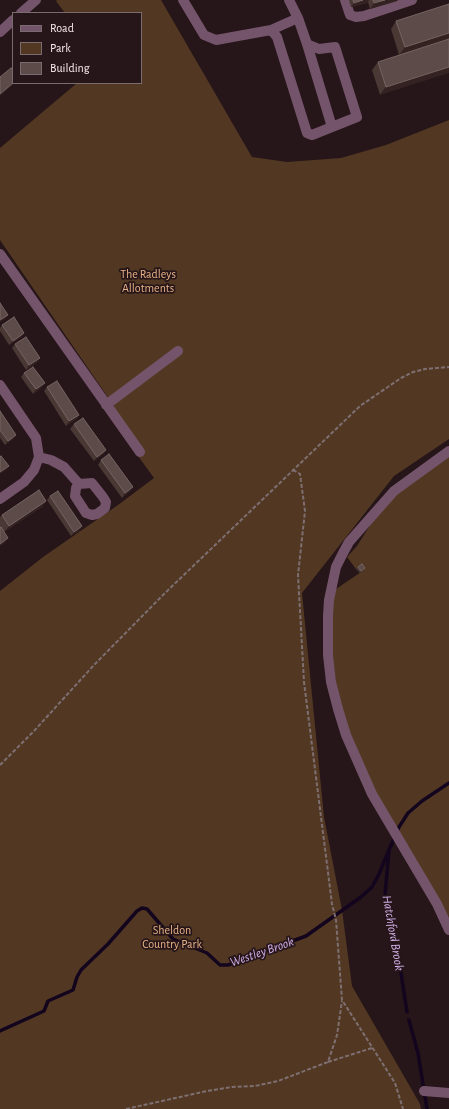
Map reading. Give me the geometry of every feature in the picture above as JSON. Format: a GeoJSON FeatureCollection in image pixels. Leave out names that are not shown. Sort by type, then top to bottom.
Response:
{"type":"FeatureCollection","features":[{"type":"Feature","properties":{"kind":"street"},"geometry":{"type":"LineString","coordinates":[[22,12],[36,0]]}},
{"type":"Feature","properties":{"kind":"street"},"geometry":{"type":"LineString","coordinates":[[183,0],[204,35],[216,40],[271,30],[298,18]]}},
{"type":"Feature","properties":{"kind":"street"},"geometry":{"type":"LineString","coordinates":[[289,0],[298,18],[307,44],[332,127]]}},
{"type":"Feature","properties":{"kind":"street"},"geometry":{"type":"LineString","coordinates":[[345,0],[350,15],[356,17],[364,16],[412,0]]}},
{"type":"Feature","properties":{"kind":"street"},"geometry":{"type":"LineString","coordinates":[[0,32],[12,21]]}},
{"type":"Feature","properties":{"kind":"street"},"geometry":{"type":"LineString","coordinates":[[271,30],[277,37],[307,133],[312,135],[357,117],[335,47],[319,49],[307,44]]}},
{"type":"Feature","properties":{"kind":"street"},"geometry":{"type":"LineString","coordinates":[[0,254],[140,452]]}},
{"type":"Feature","properties":{"kind":"street"},"geometry":{"type":"LineString","coordinates":[[106,405],[178,351]]}},
{"type":"Feature","properties":{"kind":"street"},"geometry":{"type":"LineString","coordinates":[[0,386],[36,438],[39,457],[34,470],[24,482],[0,499]]}},
{"type":"Feature","properties":{"kind":"street"},"geometry":{"type":"LineString","coordinates":[[449,451],[394,491],[349,542],[339,560],[329,600],[328,655],[333,692],[346,735],[356,758],[372,794],[437,904],[449,930]]}},
{"type":"Feature","properties":{"kind":"street"},"geometry":{"type":"LineString","coordinates":[[39,457],[51,460],[64,467],[79,484]]}},
{"type":"Feature","properties":{"kind":"street"},"geometry":{"type":"LineString","coordinates":[[424,1091],[449,1093]]}},
{"type":"Feature","properties":{"kind":"path"},"geometry":{"type":"LineString","coordinates":[[0,765],[164,594],[360,406],[401,378],[413,372],[425,369],[449,367]]}},
{"type":"Feature","properties":{"kind":"path"},"geometry":{"type":"LineString","coordinates":[[293,470],[300,474],[305,510],[298,575],[304,682],[332,904],[336,920],[342,1000],[337,1035],[328,1062]]}},
{"type":"Feature","properties":{"kind":"path"},"geometry":{"type":"LineString","coordinates":[[342,1000],[395,1083],[403,1109]]}},
{"type":"Feature","properties":{"kind":"path"},"geometry":{"type":"LineString","coordinates":[[126,1109],[207,1091],[232,1087],[255,1086],[278,1080],[372,1048]]}},
{"type":"Feature","properties":{"kind":"green space","name":"Sheldon Country Park"},"geometry":{"type":"Polygon","coordinates":[[[161,0],[252,157],[287,162],[341,158],[386,145],[449,120],[449,439],[394,476],[302,593],[324,817],[342,910],[352,986],[420,1104],[421,1109],[0,1109],[0,591],[43,557],[154,478],[112,420],[114,406],[0,240],[0,148],[76,84],[142,84],[142,12],[64,12],[56,1],[161,0]]]}},
{"type":"Feature","properties":{"kind":"green space"},"geometry":{"type":"Polygon","coordinates":[[[449,455],[449,921],[381,804],[346,724],[337,692],[332,649],[333,595],[336,589],[364,570],[360,566],[356,569],[347,557],[357,546],[374,519],[389,500],[449,455]]]}},
{"type":"Feature","properties":{"kind":"building"},"geometry":{"type":"Polygon","coordinates":[[[353,0],[363,0],[354,3],[353,0]]]}},
{"type":"Feature","properties":{"kind":"building"},"geometry":{"type":"Polygon","coordinates":[[[373,0],[385,0],[374,3],[373,0]]]}},
{"type":"Feature","properties":{"kind":"building"},"geometry":{"type":"Polygon","coordinates":[[[449,4],[449,33],[405,47],[396,21],[449,4]]]}},
{"type":"Feature","properties":{"kind":"building"},"geometry":{"type":"Polygon","coordinates":[[[449,39],[449,67],[386,87],[378,62],[449,39]]]}},
{"type":"Feature","properties":{"kind":"building"},"geometry":{"type":"Polygon","coordinates":[[[11,68],[12,69],[12,84],[0,94],[0,77],[11,68]]]}},
{"type":"Feature","properties":{"kind":"building"},"geometry":{"type":"Polygon","coordinates":[[[0,303],[8,315],[0,320],[0,303]]]}},
{"type":"Feature","properties":{"kind":"building"},"geometry":{"type":"Polygon","coordinates":[[[14,317],[24,333],[13,341],[2,325],[14,317]]]}},
{"type":"Feature","properties":{"kind":"building"},"geometry":{"type":"Polygon","coordinates":[[[26,337],[40,358],[29,365],[15,344],[26,337]]]}},
{"type":"Feature","properties":{"kind":"building"},"geometry":{"type":"Polygon","coordinates":[[[33,367],[45,383],[36,389],[24,373],[33,367]]]}},
{"type":"Feature","properties":{"kind":"building"},"geometry":{"type":"Polygon","coordinates":[[[57,381],[79,415],[69,421],[47,387],[57,381]]]}},
{"type":"Feature","properties":{"kind":"building"},"geometry":{"type":"Polygon","coordinates":[[[0,411],[16,435],[8,441],[0,430],[0,411]]]}},
{"type":"Feature","properties":{"kind":"building"},"geometry":{"type":"Polygon","coordinates":[[[83,418],[106,450],[97,457],[74,424],[83,418]]]}},
{"type":"Feature","properties":{"kind":"building"},"geometry":{"type":"Polygon","coordinates":[[[109,454],[133,487],[125,493],[101,460],[109,454]]]}},
{"type":"Feature","properties":{"kind":"building"},"geometry":{"type":"Polygon","coordinates":[[[1,456],[9,466],[0,472],[0,457],[1,456]]]}},
{"type":"Feature","properties":{"kind":"building"},"geometry":{"type":"Polygon","coordinates":[[[39,490],[46,501],[9,526],[2,515],[39,490]]]}},
{"type":"Feature","properties":{"kind":"building"},"geometry":{"type":"Polygon","coordinates":[[[58,491],[82,526],[74,532],[50,496],[58,491]]]}},
{"type":"Feature","properties":{"kind":"building"},"geometry":{"type":"Polygon","coordinates":[[[1,527],[8,538],[0,544],[0,528],[1,527]]]}},
{"type":"Feature","properties":{"kind":"building"},"geometry":{"type":"Polygon","coordinates":[[[362,564],[365,568],[361,571],[358,567],[362,564]]]}},
{"type":"Feature","properties":{"kind":"waterway","name":"Hatchford Brook"},"geometry":{"type":"LineString","coordinates":[[407,1012],[401,973],[385,895],[389,850],[399,827],[408,813],[422,801],[449,783]]}},
{"type":"Feature","properties":{"kind":"waterway","name":"Westley Brook"},"geometry":{"type":"LineString","coordinates":[[0,1031],[44,1011],[48,1001],[73,990],[81,970],[108,944],[137,911],[142,908],[147,909],[173,939],[207,953],[220,965],[228,965],[306,936],[361,897],[372,887],[389,850]]}},
{"type":"Feature","properties":{"kind":"waterway","name":"Hatchford Brook"},"geometry":{"type":"LineString","coordinates":[[409,1020],[418,1053],[427,1109]]}},
{"type":"Feature","properties":{"kind":"park label","name":"The Radleys Allotments"},"geometry":{"type":"Point","coordinates":[148,281]}}]}
